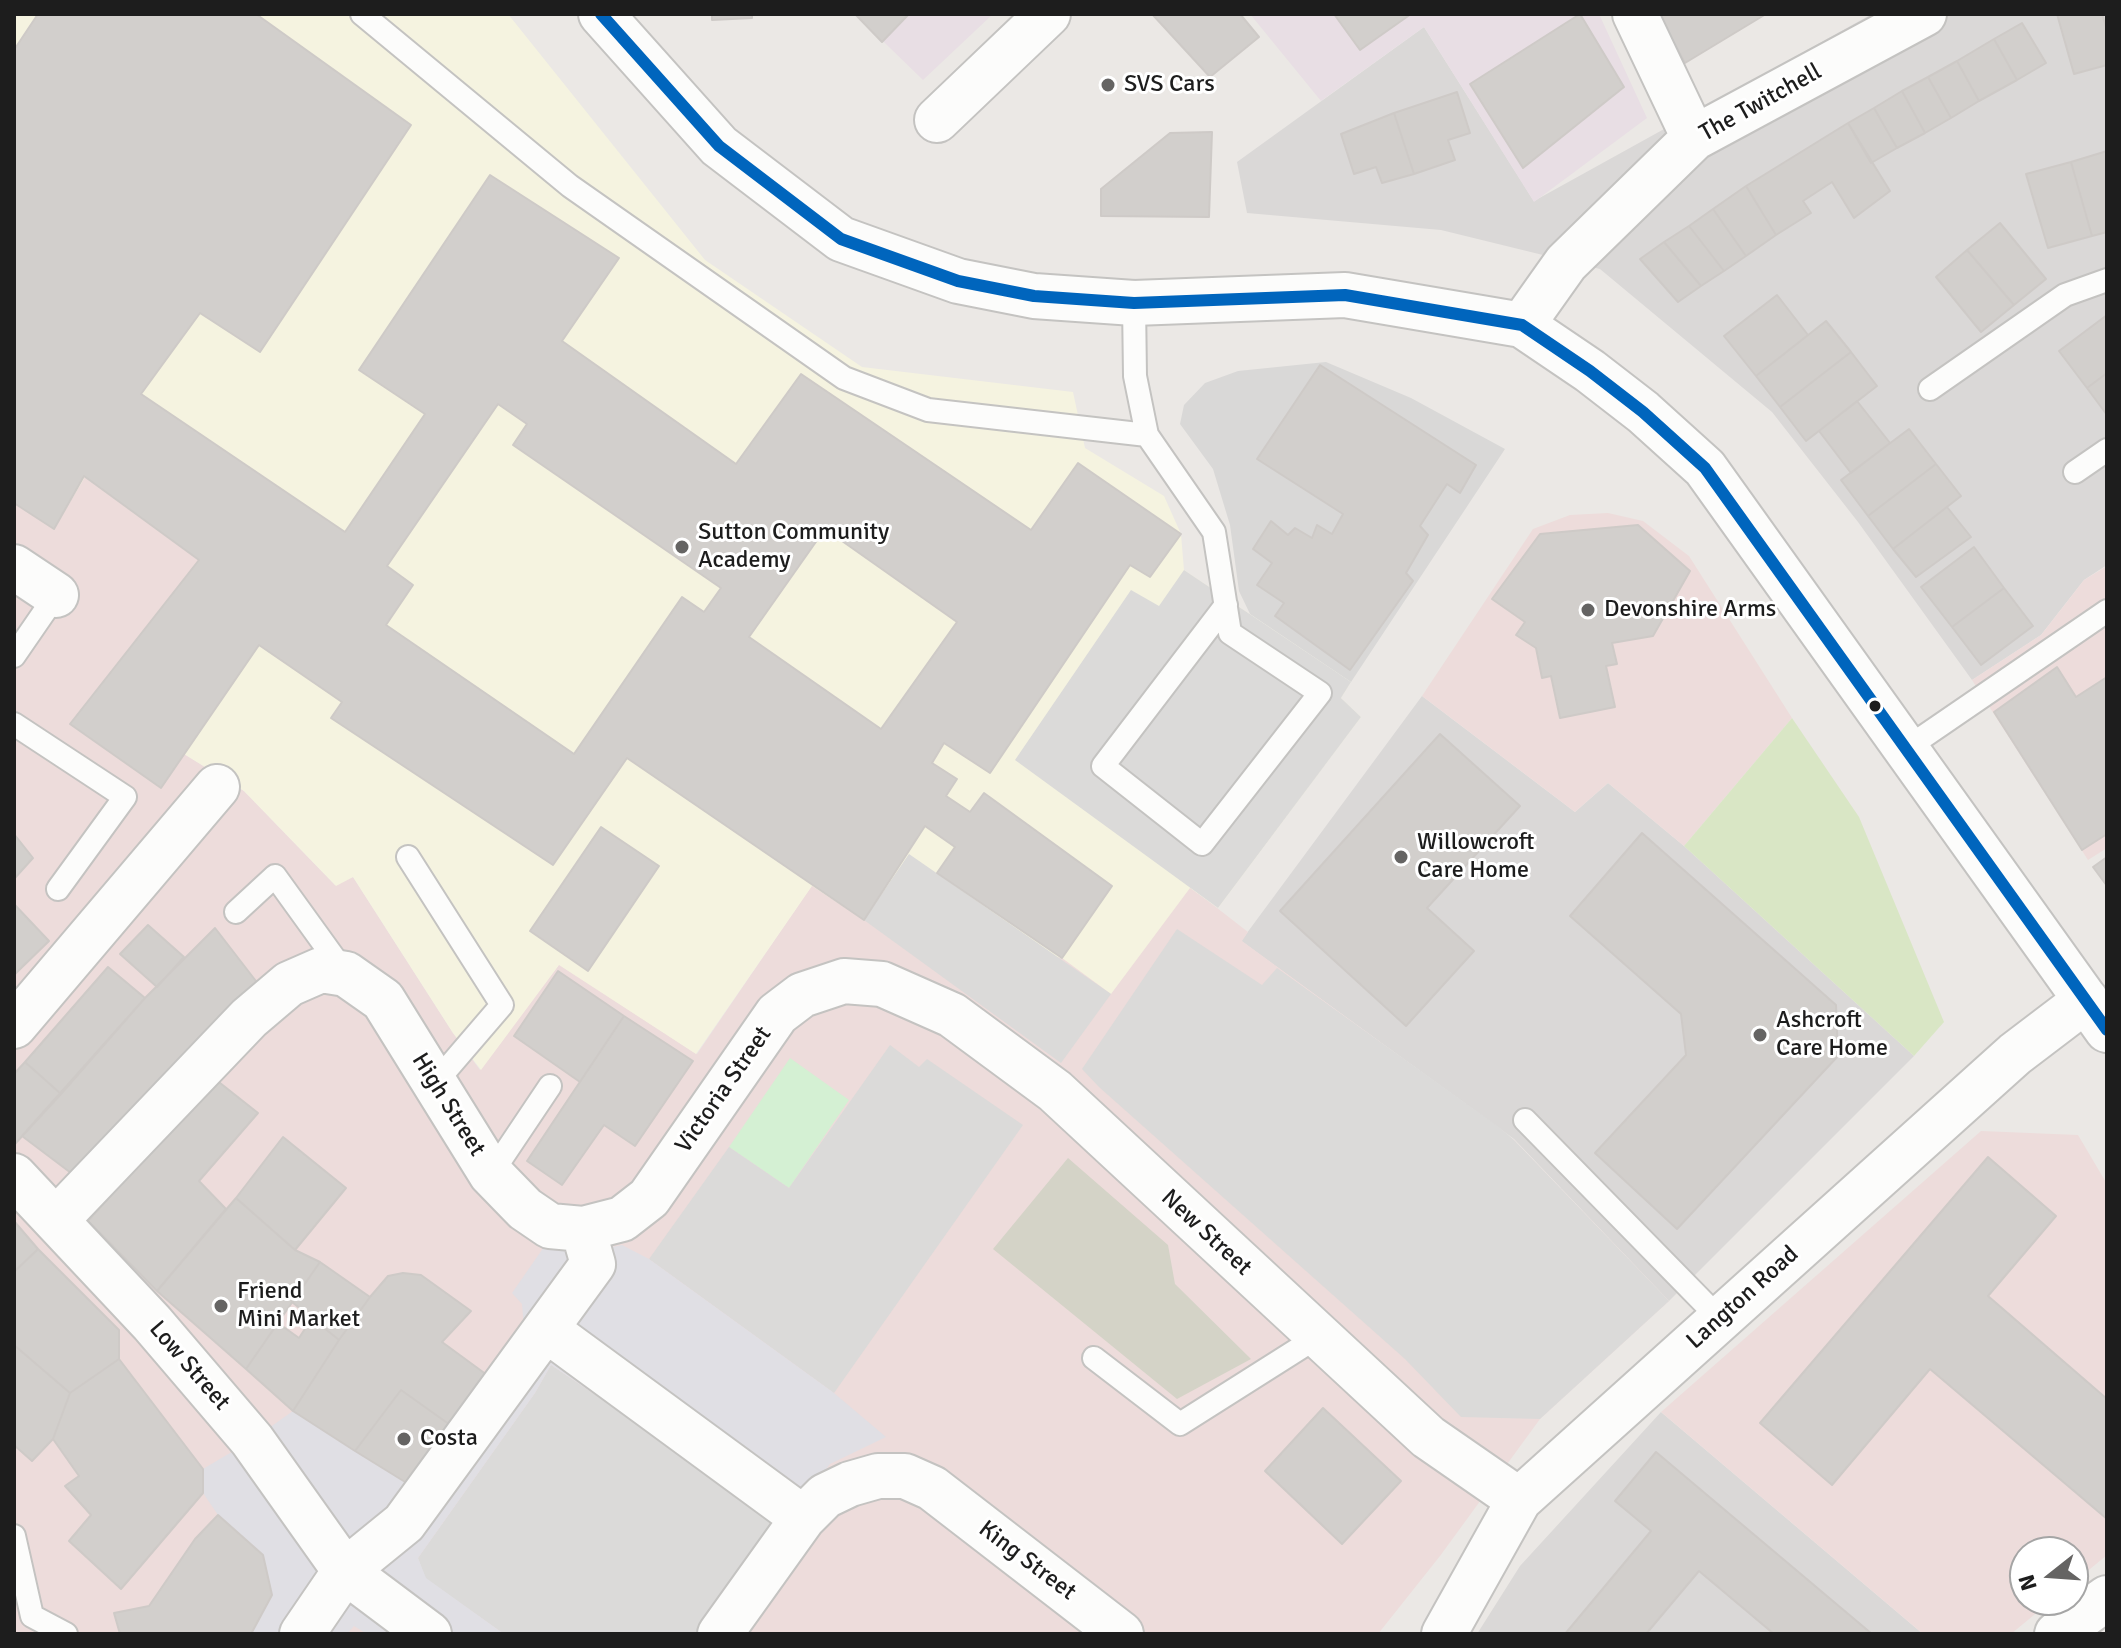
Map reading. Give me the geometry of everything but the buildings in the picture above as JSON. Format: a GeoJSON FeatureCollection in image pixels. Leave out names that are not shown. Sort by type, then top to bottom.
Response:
{"type":"FeatureCollection","features":[{"type":"Feature","properties":{"kind":"street"},"geometry":{"type":"LineString","coordinates":[[601,14],[719,146],[841,239],[958,281],[1034,296],[1134,303],[1345,295],[1522,325],[1600,379],[1705,468],[1904,750],[2097,1015]]}},
{"type":"Feature","properties":{"kind":"street"},"geometry":{"type":"LineString","coordinates":[[937,120],[1048,14]]}},
{"type":"Feature","properties":{"kind":"street"},"geometry":{"type":"LineString","coordinates":[[1635,14],[1694,138]]}},
{"type":"Feature","properties":{"kind":"street","name":"The Twitchell"},"geometry":{"type":"LineString","coordinates":[[1522,325],[1566,263],[1694,138],[1924,14]]}},
{"type":"Feature","properties":{"kind":"street"},"geometry":{"type":"LineString","coordinates":[[14,567],[56,595]]}},
{"type":"Feature","properties":{"kind":"street"},"geometry":{"type":"LineString","coordinates":[[14,1026],[217,787]]}},
{"type":"Feature","properties":{"kind":"street"},"geometry":{"type":"LineString","coordinates":[[56,1220],[249,1018],[289,984],[334,972]]}},
{"type":"Feature","properties":{"kind":"street","name":"High Street"},"geometry":{"type":"LineString","coordinates":[[334,972],[383,1000],[491,1174],[525,1209],[550,1226],[583,1229]]}},
{"type":"Feature","properties":{"kind":"street","name":"Victoria Street"},"geometry":{"type":"LineString","coordinates":[[583,1229],[622,1219],[649,1198],[777,1014],[802,995],[844,981],[882,984]]}},
{"type":"Feature","properties":{"kind":"street","name":"New Street"},"geometry":{"type":"LineString","coordinates":[[882,984],[952,1015],[1055,1091],[1428,1437],[1519,1500]]}},
{"type":"Feature","properties":{"kind":"street","name":"Langton Road"},"geometry":{"type":"LineString","coordinates":[[1444,1634],[1519,1500],[2015,1054],[2097,1015]]}},
{"type":"Feature","properties":{"kind":"street","name":"Low Street"},"geometry":{"type":"LineString","coordinates":[[14,1176],[152,1323],[252,1440],[345,1571],[429,1634]]}},
{"type":"Feature","properties":{"kind":"street"},"geometry":{"type":"LineString","coordinates":[[302,1634],[345,1571],[404,1523],[593,1264],[583,1229]]}},
{"type":"Feature","properties":{"kind":"street"},"geometry":{"type":"LineString","coordinates":[[547,1330],[803,1518]]}},
{"type":"Feature","properties":{"kind":"street","name":"King Street"},"geometry":{"type":"LineString","coordinates":[[720,1634],[803,1518],[825,1496],[850,1484],[878,1476],[905,1476],[932,1488],[1121,1634]]}},
{"type":"Feature","properties":{"kind":"street"},"geometry":{"type":"LineString","coordinates":[[2057,1634],[2107,1598]]}},
{"type":"Feature","properties":{"kind":"lane"},"geometry":{"type":"LineString","coordinates":[[362,14],[570,186],[844,378],[928,410],[1147,435]]}},
{"type":"Feature","properties":{"kind":"lane"},"geometry":{"type":"LineString","coordinates":[[1930,389],[2065,295],[2107,280]]}},
{"type":"Feature","properties":{"kind":"lane"},"geometry":{"type":"LineString","coordinates":[[1134,303],[1135,376],[1147,435],[1214,532],[1226,605],[1230,633],[1320,693],[1202,844],[1103,766],[1226,605]]}},
{"type":"Feature","properties":{"kind":"lane"},"geometry":{"type":"LineString","coordinates":[[2075,472],[2107,450]]}},
{"type":"Feature","properties":{"kind":"lane"},"geometry":{"type":"LineString","coordinates":[[14,656],[56,595]]}},
{"type":"Feature","properties":{"kind":"lane"},"geometry":{"type":"LineString","coordinates":[[1904,750],[2107,611]]}},
{"type":"Feature","properties":{"kind":"lane"},"geometry":{"type":"LineString","coordinates":[[14,724],[125,797],[58,889]]}},
{"type":"Feature","properties":{"kind":"lane"},"geometry":{"type":"LineString","coordinates":[[408,857],[502,1005],[435,1083]]}},
{"type":"Feature","properties":{"kind":"lane"},"geometry":{"type":"LineString","coordinates":[[236,912],[275,876],[334,972]]}},
{"type":"Feature","properties":{"kind":"lane"},"geometry":{"type":"LineString","coordinates":[[491,1174],[550,1086]]}},
{"type":"Feature","properties":{"kind":"lane"},"geometry":{"type":"LineString","coordinates":[[1525,1120],[1719,1318]]}},
{"type":"Feature","properties":{"kind":"lane"},"geometry":{"type":"LineString","coordinates":[[1094,1358],[1180,1424],[1319,1336]]}},
{"type":"Feature","properties":{"kind":"lane"},"geometry":{"type":"LineString","coordinates":[[14,1536],[32,1616],[66,1634]]}},
{"type":"Feature","properties":{"kind":"shaded area","name":"Sutton Community Academy"},"geometry":{"type":"Polygon","coordinates":[[[14,14],[508,14],[705,260],[862,367],[1073,392],[1085,448],[1164,496],[1181,534],[1184,570],[1351,682],[1341,698],[1361,717],[1218,908],[1190,888],[1111,994],[1062,958],[864,920],[812,886],[696,1054],[559,965],[481,1070],[453,1033],[353,877],[336,886],[244,791],[184,754],[161,788],[70,724],[199,560],[85,477],[54,529],[14,503],[14,14]]]}},
{"type":"Feature","properties":{"kind":"shaded area"},"geometry":{"type":"Polygon","coordinates":[[[855,14],[993,14],[923,80],[855,14]]]}},
{"type":"Feature","properties":{"kind":"shaded area"},"geometry":{"type":"Polygon","coordinates":[[[1250,14],[1599,14],[1647,118],[1534,202],[1424,27],[1321,101],[1250,14]]]}},
{"type":"Feature","properties":{"kind":"shaded area"},"geometry":{"type":"Polygon","coordinates":[[[1872,14],[2107,14],[2107,565],[2084,580],[2041,635],[1972,680],[1858,522],[1772,412],[1600,269],[1441,230],[1247,213],[1237,162],[1424,27],[1534,201],[1872,14]]]}},
{"type":"Feature","properties":{"kind":"shaded area"},"geometry":{"type":"Polygon","coordinates":[[[1326,362],[1411,398],[1505,449],[1351,682],[1250,614],[1239,591],[1230,525],[1213,469],[1180,424],[1184,405],[1205,383],[1238,371],[1326,362]]]}},
{"type":"Feature","properties":{"kind":"shaded area"},"geometry":{"type":"Polygon","coordinates":[[[84,476],[199,560],[184,754],[244,791],[335,885],[353,877],[480,1070],[559,964],[697,1054],[812,885],[1062,958],[1190,887],[1248,932],[1242,941],[1514,1140],[1669,1301],[1540,1419],[1440,1556],[1378,1634],[14,1634],[14,503],[84,476]]]}},
{"type":"Feature","properties":{"kind":"shaded area"},"geometry":{"type":"Polygon","coordinates":[[[1608,513],[1643,521],[1689,556],[1792,718],[1684,846],[1608,783],[1575,812],[1422,696],[1533,529],[1570,515],[1608,513]]]}},
{"type":"Feature","properties":{"kind":"shaded area"},"geometry":{"type":"Polygon","coordinates":[[[2107,566],[2107,848],[2088,860],[1972,680],[2041,635],[2084,580],[2107,566]]]}},
{"type":"Feature","properties":{"kind":"shaded area"},"geometry":{"type":"Polygon","coordinates":[[[1184,570],[1351,682],[1341,698],[1361,717],[1218,908],[1015,760],[1131,590],[1159,606],[1184,570]]]}},
{"type":"Feature","properties":{"kind":"shaded area"},"geometry":{"type":"Polygon","coordinates":[[[1422,696],[1575,812],[1608,783],[1684,846],[1914,1056],[1669,1301],[1514,1139],[1241,941],[1422,696]]]}},
{"type":"Feature","properties":{"kind":"shaded area"},"geometry":{"type":"Polygon","coordinates":[[[909,854],[1111,994],[1061,1063],[864,920],[909,854]]]}},
{"type":"Feature","properties":{"kind":"shaded area"},"geometry":{"type":"Polygon","coordinates":[[[1177,929],[1262,985],[1277,968],[1499,1127],[1669,1301],[1540,1419],[1461,1417],[1405,1359],[1082,1069],[1177,929]]]}},
{"type":"Feature","properties":{"kind":"shaded area"},"geometry":{"type":"Polygon","coordinates":[[[890,1045],[919,1067],[927,1059],[1023,1125],[834,1393],[649,1259],[729,1147],[789,1188],[890,1045]]]}},
{"type":"Feature","properties":{"kind":"shaded area"},"geometry":{"type":"Polygon","coordinates":[[[1981,1131],[2078,1135],[2107,1184],[2107,1555],[2089,1570],[2089,1536],[2009,1536],[2009,1616],[2033,1616],[2011,1634],[1923,1634],[1661,1412],[1981,1131]]]}},
{"type":"Feature","properties":{"kind":"shaded area"},"geometry":{"type":"Polygon","coordinates":[[[1068,1158],[1168,1245],[1175,1284],[1251,1359],[1177,1399],[993,1249],[1068,1158]]]}},
{"type":"Feature","properties":{"kind":"shaded area"},"geometry":{"type":"Polygon","coordinates":[[[546,1244],[588,1252],[622,1245],[649,1259],[834,1393],[886,1437],[830,1464],[786,1522],[551,1365],[535,1393],[418,1558],[426,1578],[504,1634],[367,1634],[354,1626],[347,1634],[251,1634],[272,1595],[263,1555],[218,1515],[203,1493],[203,1469],[293,1411],[410,1485],[524,1328],[522,1304],[512,1293],[546,1244]]]}},
{"type":"Feature","properties":{"kind":"shaded area"},"geometry":{"type":"Polygon","coordinates":[[[551,1365],[777,1517],[703,1634],[504,1634],[425,1578],[418,1558],[535,1393],[551,1365]]]}},
{"type":"Feature","properties":{"kind":"shaded area"},"geometry":{"type":"Polygon","coordinates":[[[1661,1412],[1923,1634],[1477,1634],[1520,1566],[1661,1412]]]}},
{"type":"Feature","properties":{"kind":"green space"},"geometry":{"type":"Polygon","coordinates":[[[1792,718],[1859,817],[1944,1022],[1914,1056],[1684,846],[1792,718]]]}},
{"type":"Feature","properties":{"kind":"green space"},"geometry":{"type":"Polygon","coordinates":[[[790,1058],[849,1100],[789,1188],[729,1147],[790,1058]]]}},
{"type":"Feature","properties":{"kind":"transit line"},"geometry":{"type":"LineString","coordinates":[[601,14],[719,146],[841,239],[958,281],[1034,296],[1134,303],[1345,295],[1522,325],[1643,412],[1705,468],[2107,1030]]}},
{"type":"Feature","properties":{"kind":"place","name":"SVS Cars"},"geometry":{"type":"Point","coordinates":[1108,85]}},
{"type":"Feature","properties":{"kind":"place","name":"Sutton Community Academy"},"geometry":{"type":"Point","coordinates":[682,547]}},
{"type":"Feature","properties":{"kind":"place","name":"Devonshire Arms"},"geometry":{"type":"Point","coordinates":[1588,610]}},
{"type":"Feature","properties":{"kind":"place","name":"Willowcroft Care Home"},"geometry":{"type":"Point","coordinates":[1401,857]}},
{"type":"Feature","properties":{"kind":"place","name":"Ashcroft Care Home"},"geometry":{"type":"Point","coordinates":[1760,1035]}},
{"type":"Feature","properties":{"kind":"place","name":"Friend Mini Market"},"geometry":{"type":"Point","coordinates":[221,1306]}},
{"type":"Feature","properties":{"kind":"place","name":"Costa"},"geometry":{"type":"Point","coordinates":[404,1439]}}]}
